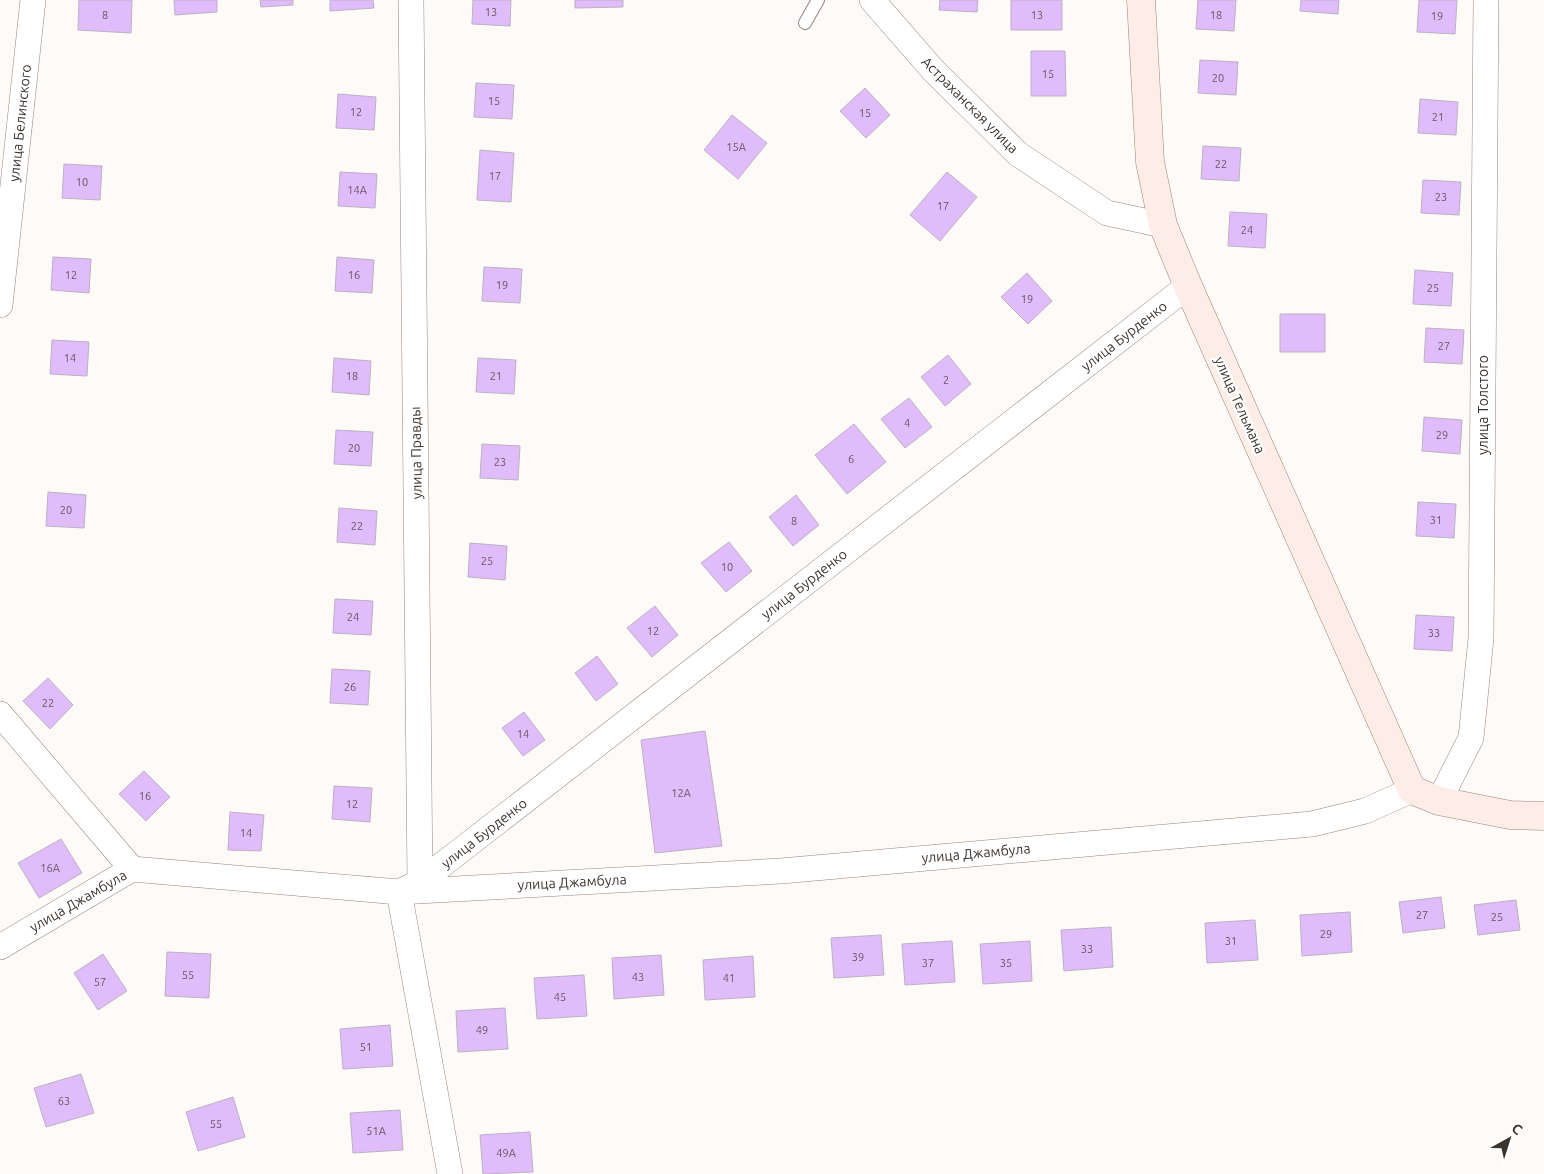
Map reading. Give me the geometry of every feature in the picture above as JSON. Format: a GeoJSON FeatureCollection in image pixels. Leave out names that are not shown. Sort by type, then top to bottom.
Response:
{"type":"FeatureCollection","features":[{"type":"Feature","properties":{"kind":"main road","name":"улица Тельмана"},"geometry":{"type":"LineString","coordinates":[[1142,0],[1150,162],[1164,225],[1188,286],[1412,790]]}},
{"type":"Feature","properties":{"kind":"main road"},"geometry":{"type":"LineString","coordinates":[[1412,790],[1439,801],[1510,815],[1544,816]]}},
{"type":"Feature","properties":{"kind":"street","name":"улица Белинского"},"geometry":{"type":"LineString","coordinates":[[0,305],[33,0]]}},
{"type":"Feature","properties":{"kind":"street","name":"улица Правды"},"geometry":{"type":"LineString","coordinates":[[409,887],[411,0]]}},
{"type":"Feature","properties":{"kind":"street","name":"Астраханская улица"},"geometry":{"type":"LineString","coordinates":[[872,0],[933,70],[1018,154],[1107,213],[1164,225]]}},
{"type":"Feature","properties":{"kind":"street","name":"улица Толстого"},"geometry":{"type":"LineString","coordinates":[[1439,801],[1471,738],[1481,638],[1486,0]]}},
{"type":"Feature","properties":{"kind":"street","name":"улица Бурденко"},"geometry":{"type":"LineString","coordinates":[[409,887],[1188,286]]}},
{"type":"Feature","properties":{"kind":"street"},"geometry":{"type":"LineString","coordinates":[[0,714],[132,870]]}},
{"type":"Feature","properties":{"kind":"street","name":"улица Джамбула"},"geometry":{"type":"LineString","coordinates":[[0,947],[132,870],[409,887],[781,870],[1312,824],[1365,811],[1412,790]]}},
{"type":"Feature","properties":{"kind":"street"},"geometry":{"type":"LineString","coordinates":[[409,887],[450,1174]]}},
{"type":"Feature","properties":{"kind":"lane"},"geometry":{"type":"LineString","coordinates":[[805,22],[818,0]]}},
{"type":"Feature","properties":{"kind":"building"},"geometry":{"type":"Polygon","coordinates":[[[79,0],[132,0],[131,33],[78,30],[79,0]]]}},
{"type":"Feature","properties":{"kind":"building"},"geometry":{"type":"Polygon","coordinates":[[[174,0],[217,0],[217,12],[175,15],[174,0]]]}},
{"type":"Feature","properties":{"kind":"building"},"geometry":{"type":"Polygon","coordinates":[[[260,0],[293,0],[293,5],[261,7],[260,0]]]}},
{"type":"Feature","properties":{"kind":"building"},"geometry":{"type":"Polygon","coordinates":[[[330,0],[373,0],[374,8],[330,11],[330,0]]]}},
{"type":"Feature","properties":{"kind":"building"},"geometry":{"type":"Polygon","coordinates":[[[473,0],[511,0],[510,26],[472,24],[473,0]]]}},
{"type":"Feature","properties":{"kind":"building"},"geometry":{"type":"Polygon","coordinates":[[[575,0],[623,0],[623,7],[575,8],[575,0]]]}},
{"type":"Feature","properties":{"kind":"building"},"geometry":{"type":"Polygon","coordinates":[[[940,0],[978,0],[977,12],[939,10],[940,0]]]}},
{"type":"Feature","properties":{"kind":"building"},"geometry":{"type":"Polygon","coordinates":[[[1011,0],[1062,0],[1062,30],[1011,30],[1011,0]]]}},
{"type":"Feature","properties":{"kind":"building"},"geometry":{"type":"Polygon","coordinates":[[[1198,0],[1236,0],[1234,31],[1196,29],[1198,0]]]}},
{"type":"Feature","properties":{"kind":"building"},"geometry":{"type":"Polygon","coordinates":[[[1301,0],[1339,0],[1338,14],[1300,11],[1301,0]]]}},
{"type":"Feature","properties":{"kind":"building"},"geometry":{"type":"Polygon","coordinates":[[[1419,0],[1457,0],[1455,34],[1417,32],[1419,0]]]}},
{"type":"Feature","properties":{"kind":"building"},"geometry":{"type":"Polygon","coordinates":[[[1031,51],[1065,51],[1066,96],[1031,96],[1031,51]]]}},
{"type":"Feature","properties":{"kind":"building"},"geometry":{"type":"Polygon","coordinates":[[[1200,60],[1238,62],[1236,95],[1198,93],[1200,60]]]}},
{"type":"Feature","properties":{"kind":"building"},"geometry":{"type":"Polygon","coordinates":[[[476,83],[514,85],[512,119],[474,117],[476,83]]]}},
{"type":"Feature","properties":{"kind":"building"},"geometry":{"type":"Polygon","coordinates":[[[865,88],[890,115],[866,138],[840,111],[865,88]]]}},
{"type":"Feature","properties":{"kind":"building"},"geometry":{"type":"Polygon","coordinates":[[[338,94],[376,97],[374,130],[336,128],[338,94]]]}},
{"type":"Feature","properties":{"kind":"building"},"geometry":{"type":"Polygon","coordinates":[[[1420,99],[1458,102],[1456,135],[1418,133],[1420,99]]]}},
{"type":"Feature","properties":{"kind":"building"},"geometry":{"type":"Polygon","coordinates":[[[732,115],[767,143],[738,179],[704,150],[732,115]]]}},
{"type":"Feature","properties":{"kind":"building"},"geometry":{"type":"Polygon","coordinates":[[[1203,146],[1241,148],[1239,181],[1201,179],[1203,146]]]}},
{"type":"Feature","properties":{"kind":"building"},"geometry":{"type":"Polygon","coordinates":[[[480,150],[514,153],[511,202],[477,200],[480,150]]]}},
{"type":"Feature","properties":{"kind":"building"},"geometry":{"type":"Polygon","coordinates":[[[64,164],[102,166],[100,200],[62,198],[64,164]]]}},
{"type":"Feature","properties":{"kind":"building"},"geometry":{"type":"Polygon","coordinates":[[[340,172],[377,174],[375,208],[338,206],[340,172]]]}},
{"type":"Feature","properties":{"kind":"building"},"geometry":{"type":"Polygon","coordinates":[[[947,172],[977,197],[940,241],[910,215],[947,172]]]}},
{"type":"Feature","properties":{"kind":"building"},"geometry":{"type":"Polygon","coordinates":[[[1423,180],[1461,182],[1459,215],[1421,213],[1423,180]]]}},
{"type":"Feature","properties":{"kind":"building"},"geometry":{"type":"Polygon","coordinates":[[[1230,212],[1267,214],[1265,248],[1228,246],[1230,212]]]}},
{"type":"Feature","properties":{"kind":"building"},"geometry":{"type":"Polygon","coordinates":[[[53,257],[91,259],[89,293],[51,290],[53,257]]]}},
{"type":"Feature","properties":{"kind":"building"},"geometry":{"type":"Polygon","coordinates":[[[337,257],[374,260],[372,293],[335,291],[337,257]]]}},
{"type":"Feature","properties":{"kind":"building"},"geometry":{"type":"Polygon","coordinates":[[[484,267],[522,269],[520,303],[482,301],[484,267]]]}},
{"type":"Feature","properties":{"kind":"building"},"geometry":{"type":"Polygon","coordinates":[[[1415,270],[1453,273],[1451,306],[1413,304],[1415,270]]]}},
{"type":"Feature","properties":{"kind":"building"},"geometry":{"type":"Polygon","coordinates":[[[1027,273],[1052,301],[1028,324],[1001,297],[1027,273]]]}},
{"type":"Feature","properties":{"kind":"building"},"geometry":{"type":"Polygon","coordinates":[[[1280,314],[1325,314],[1325,352],[1280,352],[1280,314]]]}},
{"type":"Feature","properties":{"kind":"building"},"geometry":{"type":"Polygon","coordinates":[[[1426,328],[1464,330],[1462,364],[1424,362],[1426,328]]]}},
{"type":"Feature","properties":{"kind":"building"},"geometry":{"type":"Polygon","coordinates":[[[52,340],[89,342],[87,376],[50,374],[52,340]]]}},
{"type":"Feature","properties":{"kind":"building"},"geometry":{"type":"Polygon","coordinates":[[[948,355],[971,384],[945,406],[921,377],[948,355]]]}},
{"type":"Feature","properties":{"kind":"building"},"geometry":{"type":"Polygon","coordinates":[[[334,358],[371,361],[369,395],[332,392],[334,358]]]}},
{"type":"Feature","properties":{"kind":"building"},"geometry":{"type":"Polygon","coordinates":[[[478,358],[516,360],[514,394],[476,392],[478,358]]]}},
{"type":"Feature","properties":{"kind":"building"},"geometry":{"type":"Polygon","coordinates":[[[909,398],[932,427],[905,448],[881,419],[909,398]]]}},
{"type":"Feature","properties":{"kind":"building"},"geometry":{"type":"Polygon","coordinates":[[[1424,417],[1462,420],[1460,454],[1422,451],[1424,417]]]}},
{"type":"Feature","properties":{"kind":"building"},"geometry":{"type":"Polygon","coordinates":[[[854,424],[886,462],[847,494],[815,455],[854,424]]]}},
{"type":"Feature","properties":{"kind":"building"},"geometry":{"type":"Polygon","coordinates":[[[336,430],[373,432],[371,466],[334,464],[336,430]]]}},
{"type":"Feature","properties":{"kind":"building"},"geometry":{"type":"Polygon","coordinates":[[[482,444],[520,446],[518,480],[480,478],[482,444]]]}},
{"type":"Feature","properties":{"kind":"building"},"geometry":{"type":"Polygon","coordinates":[[[48,492],[86,495],[84,528],[46,526],[48,492]]]}},
{"type":"Feature","properties":{"kind":"building"},"geometry":{"type":"Polygon","coordinates":[[[796,495],[819,525],[793,546],[769,517],[796,495]]]}},
{"type":"Feature","properties":{"kind":"building"},"geometry":{"type":"Polygon","coordinates":[[[1418,502],[1456,504],[1454,538],[1416,536],[1418,502]]]}},
{"type":"Feature","properties":{"kind":"building"},"geometry":{"type":"Polygon","coordinates":[[[339,508],[377,511],[375,545],[337,542],[339,508]]]}},
{"type":"Feature","properties":{"kind":"building"},"geometry":{"type":"Polygon","coordinates":[[[729,542],[752,571],[726,592],[701,563],[729,542]]]}},
{"type":"Feature","properties":{"kind":"building"},"geometry":{"type":"Polygon","coordinates":[[[470,543],[507,546],[505,580],[468,577],[470,543]]]}},
{"type":"Feature","properties":{"kind":"building"},"geometry":{"type":"Polygon","coordinates":[[[335,599],[373,601],[371,635],[333,633],[335,599]]]}},
{"type":"Feature","properties":{"kind":"building"},"geometry":{"type":"Polygon","coordinates":[[[655,606],[678,635],[652,657],[627,628],[655,606]]]}},
{"type":"Feature","properties":{"kind":"building"},"geometry":{"type":"Polygon","coordinates":[[[1416,615],[1454,617],[1452,651],[1414,649],[1416,615]]]}},
{"type":"Feature","properties":{"kind":"building"},"geometry":{"type":"Polygon","coordinates":[[[597,656],[618,684],[596,701],[575,673],[597,656]]]}},
{"type":"Feature","properties":{"kind":"building"},"geometry":{"type":"Polygon","coordinates":[[[332,669],[370,671],[368,705],[330,703],[332,669]]]}},
{"type":"Feature","properties":{"kind":"building"},"geometry":{"type":"Polygon","coordinates":[[[48,678],[73,705],[50,729],[23,701],[48,678]]]}},
{"type":"Feature","properties":{"kind":"building"},"geometry":{"type":"Polygon","coordinates":[[[524,712],[545,740],[523,756],[502,728],[524,712]]]}},
{"type":"Feature","properties":{"kind":"building"},"geometry":{"type":"Polygon","coordinates":[[[705,731],[722,846],[655,853],[641,740],[705,731]]]}},
{"type":"Feature","properties":{"kind":"building"},"geometry":{"type":"Polygon","coordinates":[[[144,771],[170,797],[146,821],[119,794],[144,771]]]}},
{"type":"Feature","properties":{"kind":"building"},"geometry":{"type":"Polygon","coordinates":[[[334,786],[372,788],[370,822],[332,819],[334,786]]]}},
{"type":"Feature","properties":{"kind":"building"},"geometry":{"type":"Polygon","coordinates":[[[230,812],[264,815],[261,851],[228,850],[230,812]]]}},
{"type":"Feature","properties":{"kind":"building"},"geometry":{"type":"Polygon","coordinates":[[[61,839],[82,873],[39,898],[18,863],[61,839]]]}},
{"type":"Feature","properties":{"kind":"building"},"geometry":{"type":"Polygon","coordinates":[[[1441,897],[1445,928],[1403,933],[1399,902],[1441,897]]]}},
{"type":"Feature","properties":{"kind":"building"},"geometry":{"type":"Polygon","coordinates":[[[1516,900],[1520,930],[1478,935],[1474,905],[1516,900]]]}},
{"type":"Feature","properties":{"kind":"building"},"geometry":{"type":"Polygon","coordinates":[[[1350,912],[1352,952],[1302,956],[1300,915],[1350,912]]]}},
{"type":"Feature","properties":{"kind":"building"},"geometry":{"type":"Polygon","coordinates":[[[1255,920],[1258,960],[1207,963],[1205,923],[1255,920]]]}},
{"type":"Feature","properties":{"kind":"building"},"geometry":{"type":"Polygon","coordinates":[[[1111,927],[1113,967],[1064,971],[1061,930],[1111,927]]]}},
{"type":"Feature","properties":{"kind":"building"},"geometry":{"type":"Polygon","coordinates":[[[881,935],[884,975],[834,978],[831,938],[881,935]]]}},
{"type":"Feature","properties":{"kind":"building"},"geometry":{"type":"Polygon","coordinates":[[[952,941],[955,982],[905,985],[902,944],[952,941]]]}},
{"type":"Feature","properties":{"kind":"building"},"geometry":{"type":"Polygon","coordinates":[[[1030,941],[1032,981],[983,984],[980,944],[1030,941]]]}},
{"type":"Feature","properties":{"kind":"building"},"geometry":{"type":"Polygon","coordinates":[[[167,952],[211,954],[209,998],[165,996],[167,952]]]}},
{"type":"Feature","properties":{"kind":"building"},"geometry":{"type":"Polygon","coordinates":[[[103,954],[127,991],[98,1010],[74,973],[103,954]]]}},
{"type":"Feature","properties":{"kind":"building"},"geometry":{"type":"Polygon","coordinates":[[[661,955],[664,995],[614,999],[612,958],[661,955]]]}},
{"type":"Feature","properties":{"kind":"building"},"geometry":{"type":"Polygon","coordinates":[[[753,956],[755,997],[705,1000],[703,960],[753,956]]]}},
{"type":"Feature","properties":{"kind":"building"},"geometry":{"type":"Polygon","coordinates":[[[584,975],[587,1016],[537,1019],[534,978],[584,975]]]}},
{"type":"Feature","properties":{"kind":"building"},"geometry":{"type":"Polygon","coordinates":[[[505,1008],[508,1049],[458,1052],[456,1011],[505,1008]]]}},
{"type":"Feature","properties":{"kind":"building"},"geometry":{"type":"Polygon","coordinates":[[[390,1025],[393,1066],[343,1069],[340,1029],[390,1025]]]}},
{"type":"Feature","properties":{"kind":"building"},"geometry":{"type":"Polygon","coordinates":[[[81,1074],[94,1113],[46,1127],[34,1088],[81,1074]]]}},
{"type":"Feature","properties":{"kind":"building"},"geometry":{"type":"Polygon","coordinates":[[[233,1097],[245,1137],[198,1151],[186,1112],[233,1097]]]}},
{"type":"Feature","properties":{"kind":"building"},"geometry":{"type":"Polygon","coordinates":[[[400,1110],[403,1150],[353,1153],[350,1113],[400,1110]]]}},
{"type":"Feature","properties":{"kind":"building"},"geometry":{"type":"Polygon","coordinates":[[[530,1132],[533,1172],[483,1174],[480,1135],[530,1132]]]}}]}
